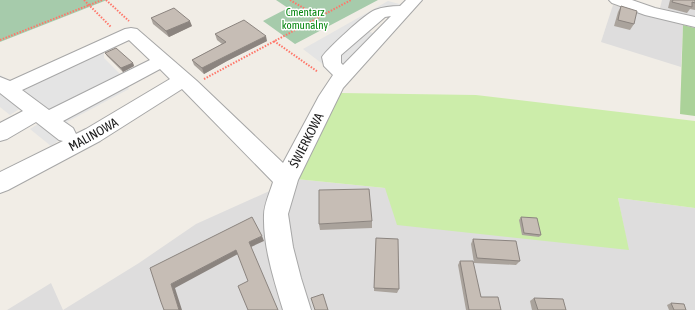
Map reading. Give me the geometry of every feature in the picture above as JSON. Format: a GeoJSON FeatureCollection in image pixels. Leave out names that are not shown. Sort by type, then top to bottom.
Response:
{"type":"FeatureCollection","features":[{"type":"Feature","properties":{"kind":"street"},"geometry":{"type":"LineString","coordinates":[[617,0],[653,6],[695,22]]}},
{"type":"Feature","properties":{"kind":"street"},"geometry":{"type":"LineString","coordinates":[[345,75],[333,66],[331,57],[334,52],[379,14],[409,6]]}},
{"type":"Feature","properties":{"kind":"street","name":"ŚWIERKOWA"},"geometry":{"type":"LineString","coordinates":[[298,310],[287,278],[280,247],[276,214],[280,193],[329,96],[345,75],[409,6]]}},
{"type":"Feature","properties":{"kind":"street"},"geometry":{"type":"LineString","coordinates":[[66,134],[4,86],[123,32],[190,81],[286,180]]}},
{"type":"Feature","properties":{"kind":"street"},"geometry":{"type":"LineString","coordinates":[[0,133],[42,116],[162,62]]}},
{"type":"Feature","properties":{"kind":"street","name":"MALINOWA"},"geometry":{"type":"LineString","coordinates":[[0,183],[93,135],[190,81]]}},
{"type":"Feature","properties":{"kind":"path"},"geometry":{"type":"LineString","coordinates":[[84,0],[123,32]]}},
{"type":"Feature","properties":{"kind":"path"},"geometry":{"type":"LineString","coordinates":[[0,40],[102,0]]}},
{"type":"Feature","properties":{"kind":"path"},"geometry":{"type":"LineString","coordinates":[[291,0],[320,17]]}},
{"type":"Feature","properties":{"kind":"path"},"geometry":{"type":"LineString","coordinates":[[190,81],[274,41],[351,0]]}},
{"type":"Feature","properties":{"kind":"path"},"geometry":{"type":"LineString","coordinates":[[274,41],[320,72]]}},
{"type":"Feature","properties":{"kind":"shaded area"},"geometry":{"type":"Polygon","coordinates":[[[662,0],[695,0],[695,17],[660,8],[662,0]]]}},
{"type":"Feature","properties":{"kind":"shaded area"},"geometry":{"type":"Polygon","coordinates":[[[388,1],[403,5],[370,27],[368,31],[375,34],[337,75],[303,49],[388,1]]]}},
{"type":"Feature","properties":{"kind":"shaded area"},"geometry":{"type":"Polygon","coordinates":[[[613,5],[683,25],[681,67],[601,42],[613,5]]]}},
{"type":"Feature","properties":{"kind":"shaded area"},"geometry":{"type":"Polygon","coordinates":[[[95,43],[104,50],[104,58],[123,77],[129,89],[67,122],[75,129],[51,146],[30,129],[41,122],[21,108],[10,115],[0,107],[0,75],[9,80],[20,78],[24,74],[95,43]]]}},
{"type":"Feature","properties":{"kind":"shaded area"},"geometry":{"type":"Polygon","coordinates":[[[296,179],[385,188],[628,249],[618,198],[695,208],[695,310],[63,310],[139,263],[196,224],[296,179]]]}},
{"type":"Feature","properties":{"kind":"shaded area"},"geometry":{"type":"Polygon","coordinates":[[[51,283],[63,310],[7,310],[51,283]]]}},
{"type":"Feature","properties":{"kind":"green space"},"geometry":{"type":"Polygon","coordinates":[[[0,0],[107,0],[0,42],[0,0]]]}},
{"type":"Feature","properties":{"kind":"green space","name":"Cmentarz komunalny"},"geometry":{"type":"Polygon","coordinates":[[[276,0],[378,0],[295,44],[263,21],[288,8],[276,0]]]}},
{"type":"Feature","properties":{"kind":"green space"},"geometry":{"type":"Polygon","coordinates":[[[683,25],[695,28],[695,116],[680,114],[683,25]]]}},
{"type":"Feature","properties":{"kind":"green space"},"geometry":{"type":"Polygon","coordinates":[[[341,93],[476,95],[695,121],[695,208],[618,198],[629,250],[397,225],[385,188],[296,179],[341,93]]]}},
{"type":"Feature","properties":{"kind":"building"},"geometry":{"type":"Polygon","coordinates":[[[673,0],[695,0],[695,3],[692,2],[692,7],[672,2],[673,0]]]}},
{"type":"Feature","properties":{"kind":"building"},"geometry":{"type":"Polygon","coordinates":[[[621,6],[637,11],[634,24],[618,20],[621,6]]]}},
{"type":"Feature","properties":{"kind":"building"},"geometry":{"type":"Polygon","coordinates":[[[174,8],[190,21],[166,31],[151,18],[174,8]]]}},
{"type":"Feature","properties":{"kind":"building"},"geometry":{"type":"Polygon","coordinates":[[[244,20],[266,36],[202,68],[192,60],[226,42],[215,34],[244,20]]]}},
{"type":"Feature","properties":{"kind":"building"},"geometry":{"type":"Polygon","coordinates":[[[116,48],[133,63],[121,68],[105,53],[116,48]]]}},
{"type":"Feature","properties":{"kind":"building"},"geometry":{"type":"Polygon","coordinates":[[[369,189],[372,221],[319,224],[319,190],[369,189]]]}},
{"type":"Feature","properties":{"kind":"building"},"geometry":{"type":"Polygon","coordinates":[[[252,217],[262,236],[249,242],[278,310],[248,310],[238,286],[248,281],[236,250],[171,284],[179,310],[164,310],[150,268],[252,217]]]}},
{"type":"Feature","properties":{"kind":"building"},"geometry":{"type":"Polygon","coordinates":[[[521,217],[537,218],[541,235],[524,233],[521,217]]]}},
{"type":"Feature","properties":{"kind":"building"},"geometry":{"type":"Polygon","coordinates":[[[376,238],[398,239],[399,289],[374,288],[376,238]]]}},
{"type":"Feature","properties":{"kind":"building"},"geometry":{"type":"Polygon","coordinates":[[[473,239],[516,241],[520,261],[477,258],[473,239]]]}},
{"type":"Feature","properties":{"kind":"building"},"geometry":{"type":"Polygon","coordinates":[[[460,261],[473,261],[481,297],[498,297],[501,310],[469,310],[460,261]]]}},
{"type":"Feature","properties":{"kind":"building"},"geometry":{"type":"Polygon","coordinates":[[[323,294],[328,310],[315,310],[311,298],[323,294]]]}},
{"type":"Feature","properties":{"kind":"building"},"geometry":{"type":"Polygon","coordinates":[[[534,298],[563,299],[566,310],[538,310],[534,298]]]}},
{"type":"Feature","properties":{"kind":"building"},"geometry":{"type":"Polygon","coordinates":[[[671,303],[684,304],[686,310],[674,310],[671,303]]]}}]}
